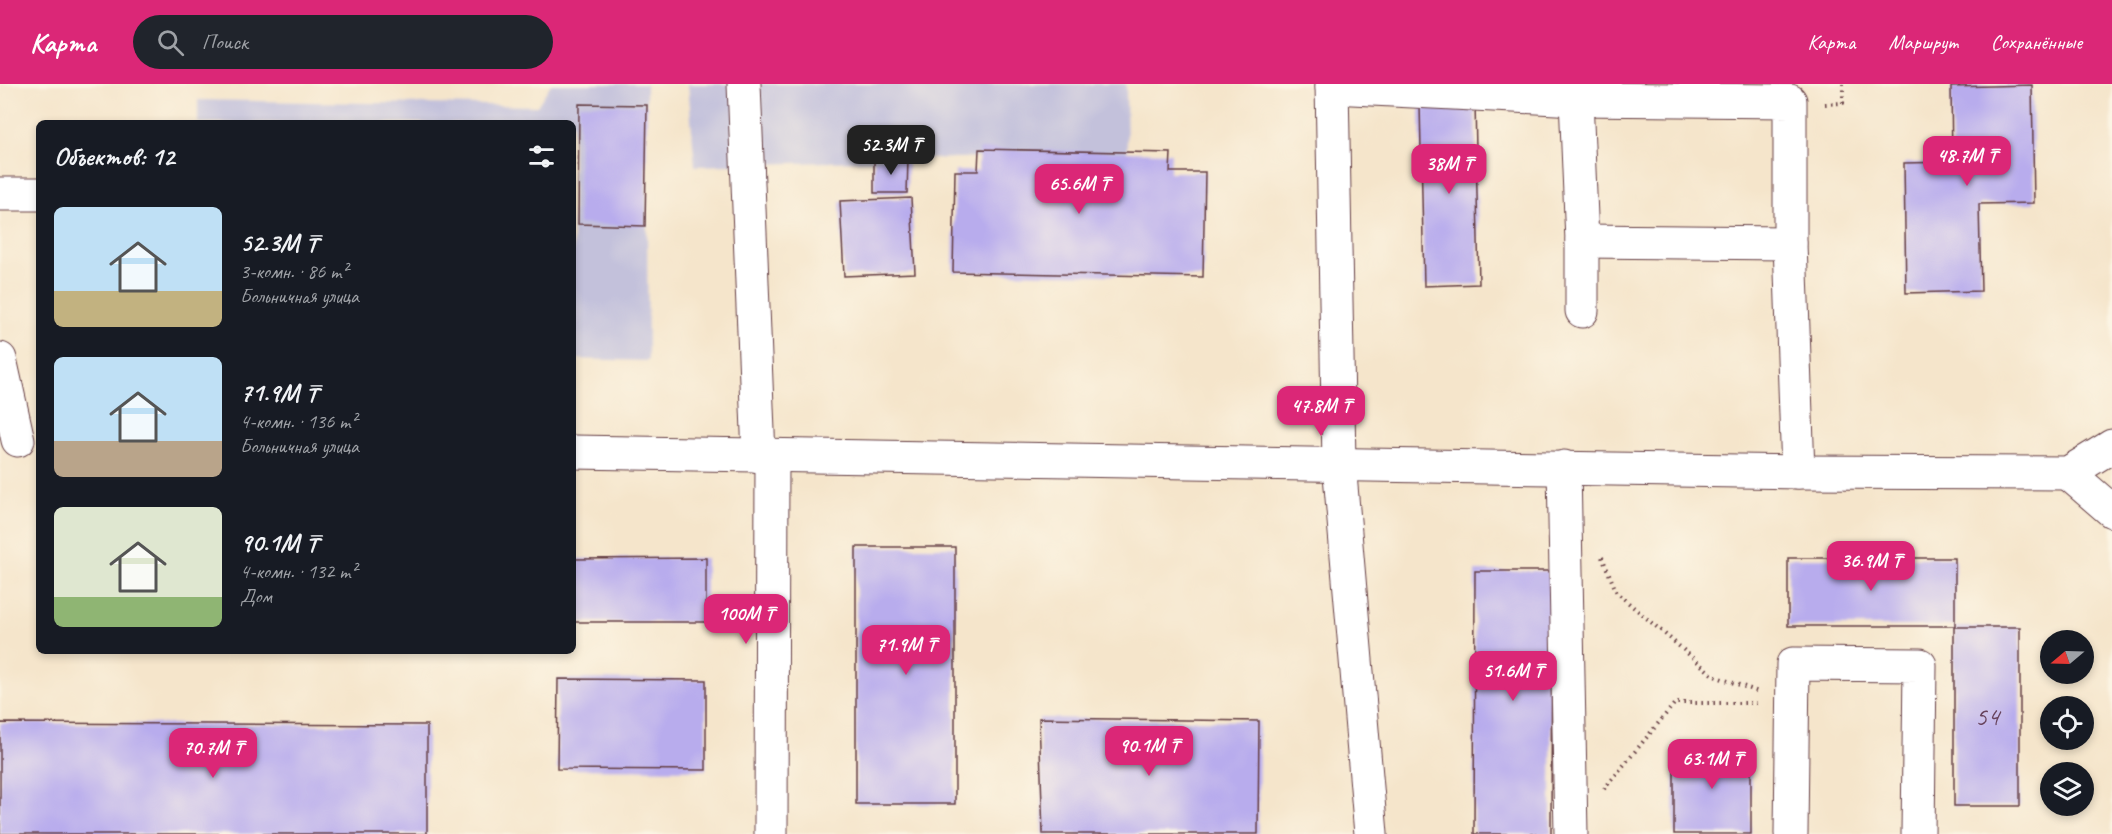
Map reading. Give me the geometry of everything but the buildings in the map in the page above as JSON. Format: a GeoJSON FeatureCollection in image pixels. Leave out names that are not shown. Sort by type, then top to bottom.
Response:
{"type":"FeatureCollection","features":[{"type":"Feature","properties":{"kind":"street"},"geometry":{"type":"LineString","coordinates":[[744,84],[766,456],[771,834]]}},
{"type":"Feature","properties":{"kind":"street"},"geometry":{"type":"LineString","coordinates":[[1371,834],[1339,463],[1332,85],[1576,99],[1790,101],[1790,243],[1798,472]]}},
{"type":"Feature","properties":{"kind":"street"},"geometry":{"type":"LineString","coordinates":[[1576,99],[1582,241],[1582,311]]}},
{"type":"Feature","properties":{"kind":"street"},"geometry":{"type":"LineString","coordinates":[[0,194],[36,194]]}},
{"type":"Feature","properties":{"kind":"street"},"geometry":{"type":"LineString","coordinates":[[1582,241],[1790,243]]}},
{"type":"Feature","properties":{"kind":"street"},"geometry":{"type":"LineString","coordinates":[[0,359],[19,440]]}},
{"type":"Feature","properties":{"kind":"street"},"geometry":{"type":"LineString","coordinates":[[576,452],[1798,472],[2068,473],[2112,446]]}},
{"type":"Feature","properties":{"kind":"street"},"geometry":{"type":"LineString","coordinates":[[1564,467],[1571,834]]}},
{"type":"Feature","properties":{"kind":"street"},"geometry":{"type":"LineString","coordinates":[[2068,473],[2112,511]]}},
{"type":"Feature","properties":{"kind":"street"},"geometry":{"type":"LineString","coordinates":[[1791,834],[1793,664],[1920,665],[1918,834]]}},
{"type":"Feature","properties":{"kind":"path"},"geometry":{"type":"LineString","coordinates":[[1816,104],[1843,104],[1843,84]]}},
{"type":"Feature","properties":{"kind":"path"},"geometry":{"type":"LineString","coordinates":[[1599,551],[1617,593],[1714,676],[1791,703]]}},
{"type":"Feature","properties":{"kind":"path"},"geometry":{"type":"LineString","coordinates":[[1599,796],[1675,703],[1791,703]]}},
{"type":"Feature","properties":{"kind":"shaded area"},"geometry":{"type":"Polygon","coordinates":[[[551,84],[646,84],[648,361],[576,359],[576,120],[198,120],[198,100],[537,106],[551,84]]]}},
{"type":"Feature","properties":{"kind":"shaded area"},"geometry":{"type":"Polygon","coordinates":[[[688,84],[1126,84],[1127,153],[695,166],[688,84]]]}}]}
